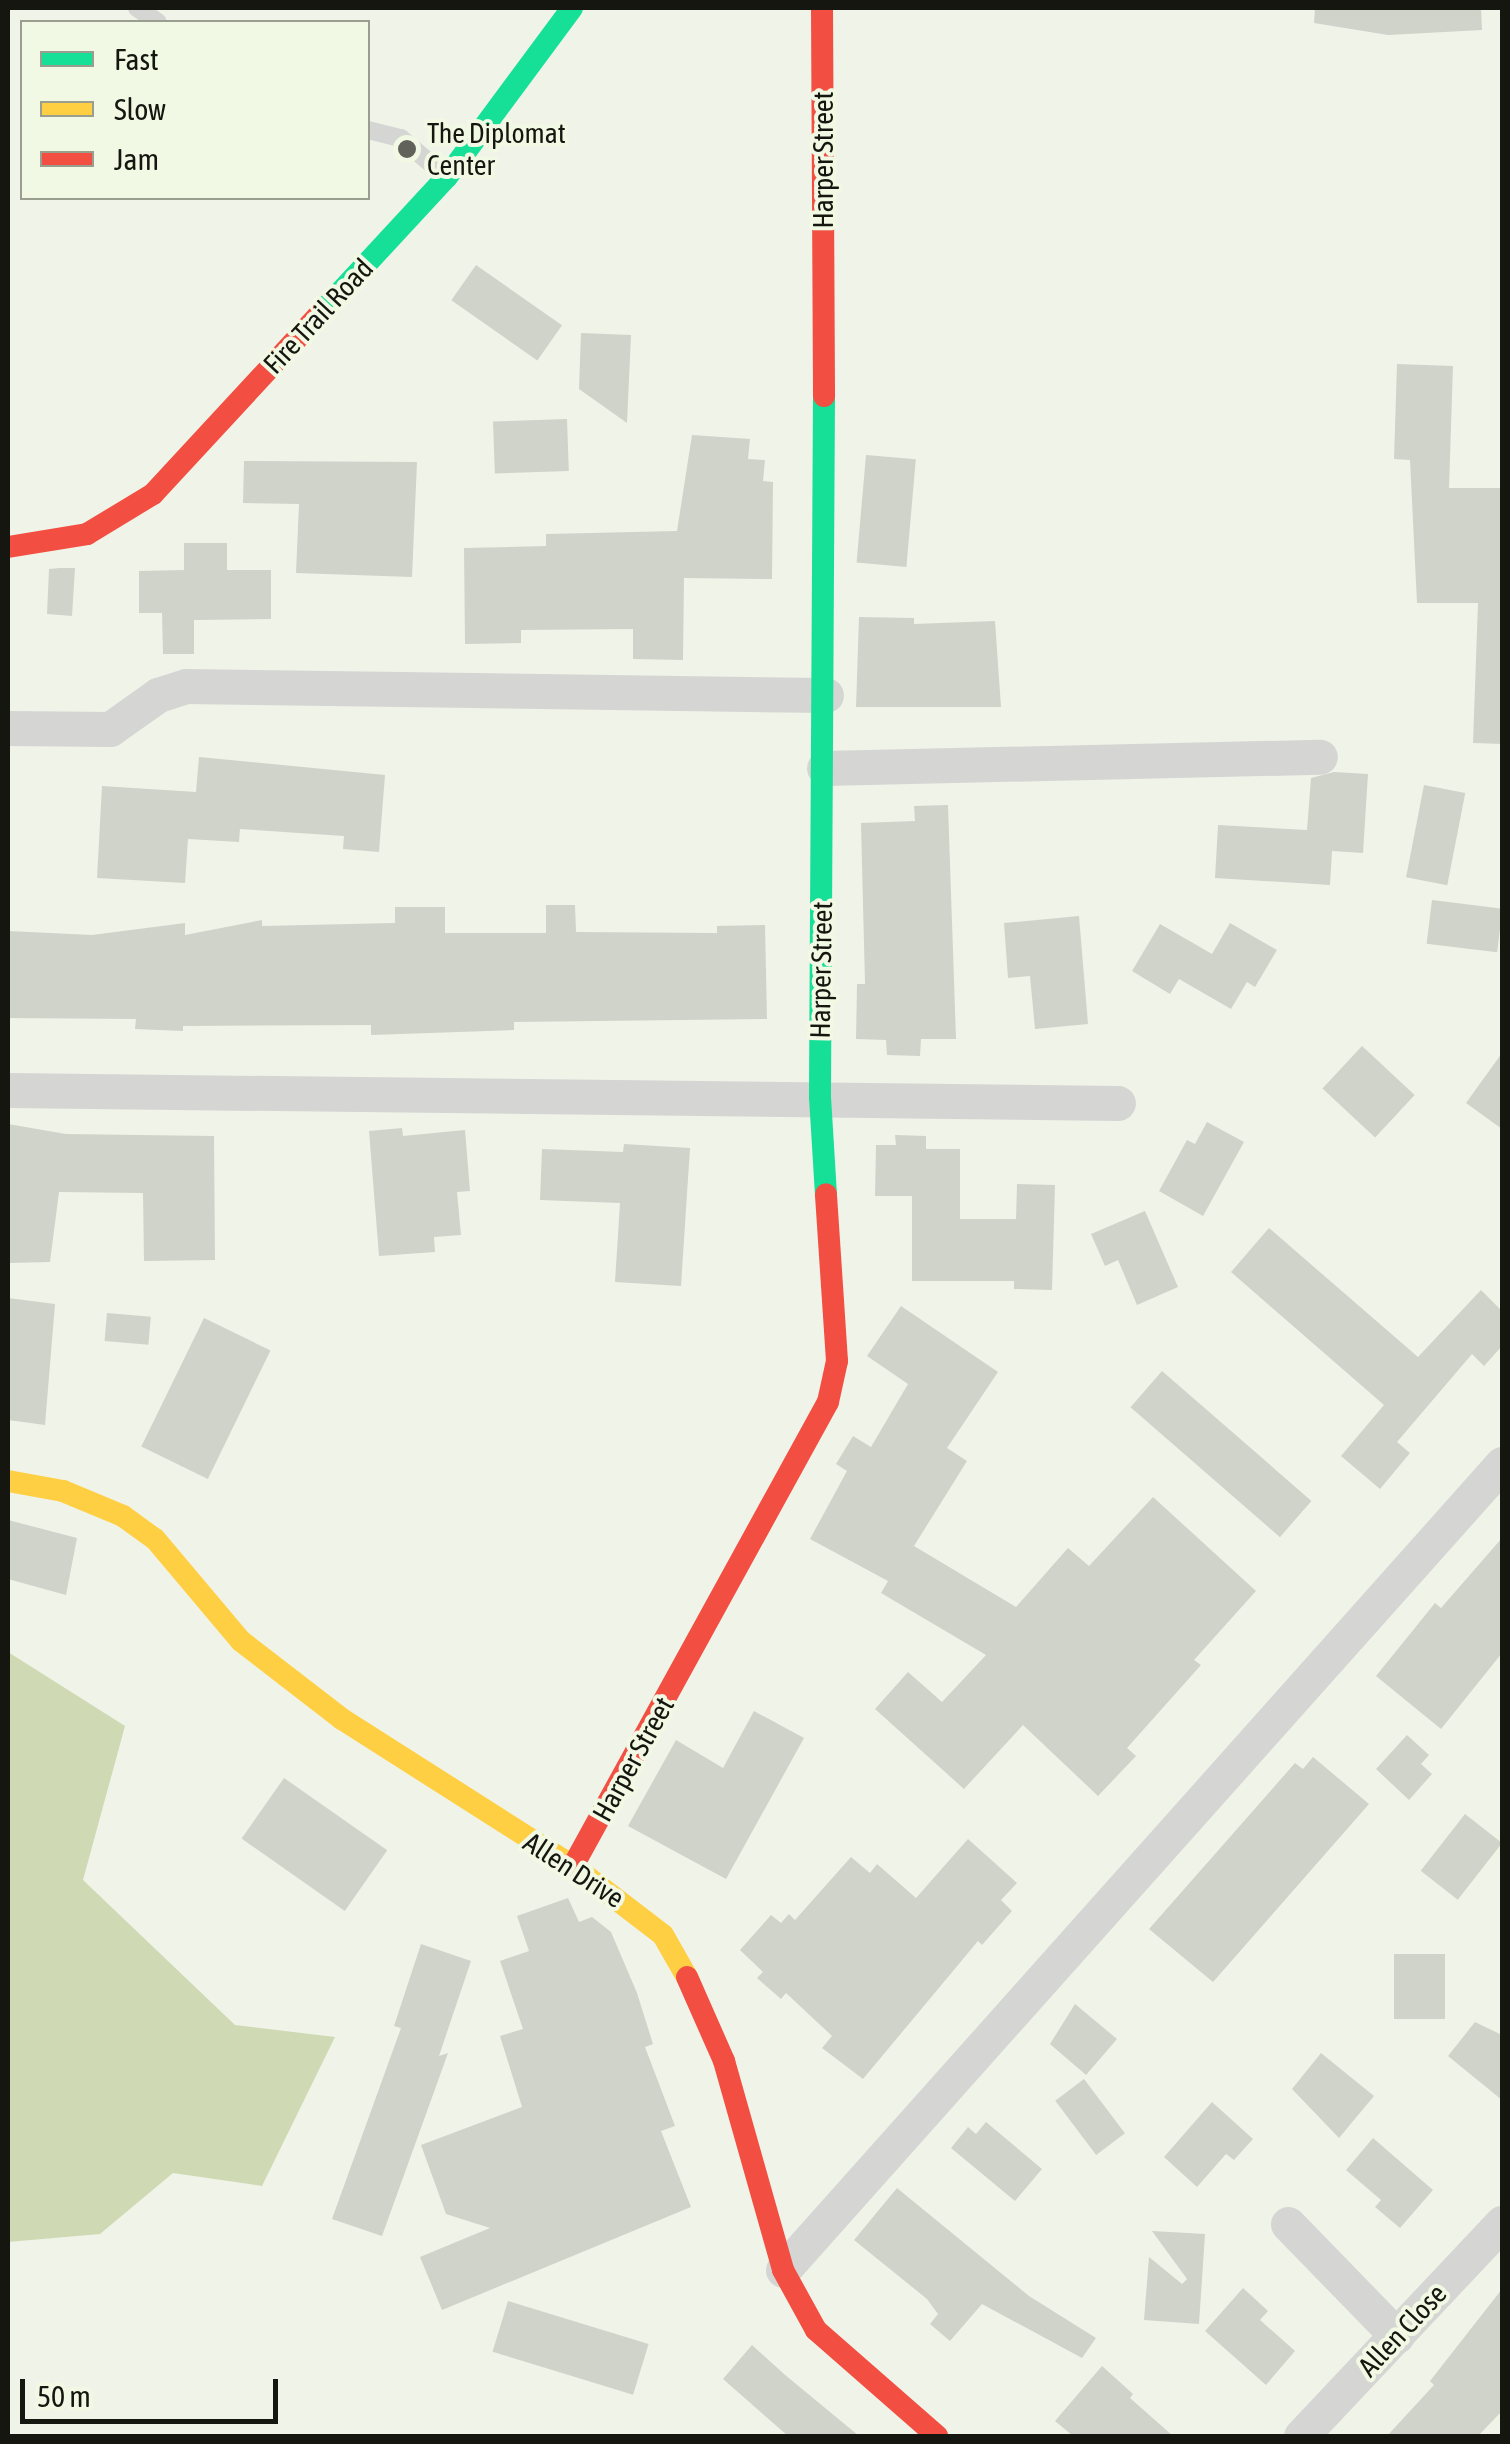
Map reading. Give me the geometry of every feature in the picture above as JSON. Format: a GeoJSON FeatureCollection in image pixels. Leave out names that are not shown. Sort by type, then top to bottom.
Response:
{"type":"FeatureCollection","features":[{"type":"Feature","properties":{"kind":"street","name":"Fire Trail Road"},"geometry":{"type":"LineString","coordinates":[[8,547],[87,534],[153,494],[447,177],[572,8]]}},
{"type":"Feature","properties":{"kind":"street","name":"Harper Street"},"geometry":{"type":"LineString","coordinates":[[574,1866],[828,1402],[837,1360],[820,1096],[826,695],[822,8]]}},
{"type":"Feature","properties":{"kind":"street"},"geometry":{"type":"LineString","coordinates":[[8,728],[110,729],[158,695],[186,686],[826,695]]}},
{"type":"Feature","properties":{"kind":"street"},"geometry":{"type":"LineString","coordinates":[[824,768],[1320,757]]}},
{"type":"Feature","properties":{"kind":"street"},"geometry":{"type":"LineString","coordinates":[[8,1090],[820,1096],[1118,1104]]}},
{"type":"Feature","properties":{"kind":"street"},"geometry":{"type":"LineString","coordinates":[[783,2270],[1502,1464]]}},
{"type":"Feature","properties":{"kind":"street","name":"Allen Drive"},"geometry":{"type":"LineString","coordinates":[[8,1481],[63,1492],[122,1516],[155,1539],[241,1641],[342,1719],[574,1866],[663,1935],[698,1996],[724,2061],[783,2270],[816,2330],[844,2360],[937,2436]]}},
{"type":"Feature","properties":{"kind":"street"},"geometry":{"type":"LineString","coordinates":[[1288,2224],[1397,2336]]}},
{"type":"Feature","properties":{"kind":"street","name":"Allen Close"},"geometry":{"type":"LineString","coordinates":[[1302,2436],[1502,2224]]}},
{"type":"Feature","properties":{"kind":"lane"},"geometry":{"type":"LineString","coordinates":[[370,130],[402,138],[447,177]]}},
{"type":"Feature","properties":{"kind":"green space"},"geometry":{"type":"Polygon","coordinates":[[[8,1652],[125,1726],[83,1880],[235,2025],[335,2037],[262,2186],[173,2173],[100,2234],[8,2242],[8,1652]]]}},
{"type":"Feature","properties":{"kind":"building"},"geometry":{"type":"Polygon","coordinates":[[[1315,8],[1481,8],[1482,30],[1388,35],[1314,23],[1315,8]]]}},
{"type":"Feature","properties":{"kind":"building"},"geometry":{"type":"Polygon","coordinates":[[[476,265],[562,325],[537,360],[451,300],[476,265]]]}},
{"type":"Feature","properties":{"kind":"building"},"geometry":{"type":"Polygon","coordinates":[[[581,333],[631,335],[627,423],[579,389],[581,333]]]}},
{"type":"Feature","properties":{"kind":"building"},"geometry":{"type":"Polygon","coordinates":[[[1397,364],[1453,366],[1449,488],[1502,488],[1502,744],[1473,743],[1478,603],[1417,603],[1410,460],[1394,459],[1397,364]]]}},
{"type":"Feature","properties":{"kind":"building"},"geometry":{"type":"Polygon","coordinates":[[[567,419],[569,471],[495,474],[493,422],[567,419]]]}},
{"type":"Feature","properties":{"kind":"building"},"geometry":{"type":"Polygon","coordinates":[[[692,435],[750,439],[748,459],[765,460],[763,481],[773,482],[772,579],[684,578],[683,660],[633,659],[633,629],[521,630],[521,643],[465,644],[464,548],[546,546],[546,534],[677,531],[692,435]]]}},
{"type":"Feature","properties":{"kind":"building"},"geometry":{"type":"Polygon","coordinates":[[[866,455],[916,459],[906,567],[857,563],[866,455]]]}},
{"type":"Feature","properties":{"kind":"building"},"geometry":{"type":"Polygon","coordinates":[[[244,461],[417,462],[412,577],[296,573],[299,504],[243,503],[244,461]]]}},
{"type":"Feature","properties":{"kind":"building"},"geometry":{"type":"Polygon","coordinates":[[[184,543],[227,543],[227,570],[271,570],[271,619],[194,620],[194,654],[163,654],[162,613],[139,613],[139,571],[184,570],[184,543]]]}},
{"type":"Feature","properties":{"kind":"building"},"geometry":{"type":"Polygon","coordinates":[[[75,568],[72,616],[47,614],[49,569],[75,568]]]}},
{"type":"Feature","properties":{"kind":"building"},"geometry":{"type":"Polygon","coordinates":[[[859,617],[914,618],[914,624],[995,621],[1001,707],[856,707],[859,617]]]}},
{"type":"Feature","properties":{"kind":"building"},"geometry":{"type":"Polygon","coordinates":[[[199,757],[385,775],[379,852],[343,849],[344,836],[240,829],[239,842],[188,839],[185,883],[97,878],[102,786],[196,792],[199,757]]]}},
{"type":"Feature","properties":{"kind":"building"},"geometry":{"type":"Polygon","coordinates":[[[1334,772],[1368,774],[1363,853],[1332,851],[1330,885],[1215,878],[1218,825],[1307,830],[1311,778],[1334,772]]]}},
{"type":"Feature","properties":{"kind":"building"},"geometry":{"type":"Polygon","coordinates":[[[1424,785],[1465,793],[1447,885],[1406,877],[1424,785]]]}},
{"type":"Feature","properties":{"kind":"building"},"geometry":{"type":"Polygon","coordinates":[[[948,805],[956,1039],[921,1039],[920,1056],[887,1055],[886,1040],[856,1039],[857,984],[865,984],[861,823],[915,821],[914,806],[948,805]]]}},
{"type":"Feature","properties":{"kind":"building"},"geometry":{"type":"Polygon","coordinates":[[[1432,900],[1502,909],[1497,952],[1427,944],[1432,900]]]}},
{"type":"Feature","properties":{"kind":"building"},"geometry":{"type":"Polygon","coordinates":[[[546,905],[575,905],[576,932],[717,933],[717,926],[765,925],[767,1019],[514,1022],[514,1030],[371,1035],[371,1025],[183,1026],[183,1031],[135,1029],[136,1019],[8,1018],[8,931],[92,935],[185,923],[185,935],[262,920],[262,926],[395,923],[395,907],[445,907],[445,933],[546,933],[546,905]]]}},
{"type":"Feature","properties":{"kind":"building"},"geometry":{"type":"Polygon","coordinates":[[[1079,916],[1088,1024],[1035,1029],[1030,976],[1008,978],[1004,923],[1079,916]]]}},
{"type":"Feature","properties":{"kind":"building"},"geometry":{"type":"Polygon","coordinates":[[[1230,923],[1277,950],[1255,987],[1247,982],[1231,1009],[1179,979],[1170,994],[1132,971],[1160,924],[1212,954],[1230,923]]]}},
{"type":"Feature","properties":{"kind":"building"},"geometry":{"type":"Polygon","coordinates":[[[1362,1046],[1415,1095],[1375,1138],[1322,1088],[1362,1046]]]}},
{"type":"Feature","properties":{"kind":"building"},"geometry":{"type":"Polygon","coordinates":[[[1502,1053],[1502,1129],[1466,1103],[1502,1053]]]}},
{"type":"Feature","properties":{"kind":"building"},"geometry":{"type":"Polygon","coordinates":[[[1207,1122],[1244,1142],[1203,1216],[1159,1191],[1187,1140],[1195,1144],[1207,1122]]]}},
{"type":"Feature","properties":{"kind":"building"},"geometry":{"type":"Polygon","coordinates":[[[8,1124],[66,1134],[214,1136],[215,1260],[144,1261],[143,1193],[59,1192],[50,1262],[8,1263],[8,1124]]]}},
{"type":"Feature","properties":{"kind":"building"},"geometry":{"type":"Polygon","coordinates":[[[402,1128],[403,1136],[465,1130],[470,1191],[457,1192],[461,1235],[434,1237],[435,1252],[379,1256],[369,1131],[402,1128]]]}},
{"type":"Feature","properties":{"kind":"building"},"geometry":{"type":"Polygon","coordinates":[[[895,1135],[926,1136],[926,1149],[960,1149],[960,1219],[1016,1219],[1017,1184],[1055,1185],[1052,1290],[1014,1289],[1014,1281],[912,1281],[912,1196],[875,1196],[876,1145],[896,1145],[895,1135]]]}},
{"type":"Feature","properties":{"kind":"building"},"geometry":{"type":"Polygon","coordinates":[[[624,1144],[690,1148],[681,1286],[615,1282],[620,1203],[540,1200],[542,1149],[623,1152],[624,1144]]]}},
{"type":"Feature","properties":{"kind":"building"},"geometry":{"type":"Polygon","coordinates":[[[1145,1211],[1178,1287],[1137,1305],[1118,1260],[1105,1266],[1091,1234],[1145,1211]]]}},
{"type":"Feature","properties":{"kind":"building"},"geometry":{"type":"Polygon","coordinates":[[[1269,1228],[1418,1357],[1481,1290],[1502,1311],[1502,1346],[1484,1366],[1472,1354],[1397,1442],[1410,1453],[1380,1489],[1341,1456],[1384,1405],[1231,1272],[1269,1228]]]}},
{"type":"Feature","properties":{"kind":"building"},"geometry":{"type":"Polygon","coordinates":[[[8,1298],[55,1304],[45,1425],[8,1420],[8,1298]]]}},
{"type":"Feature","properties":{"kind":"building"},"geometry":{"type":"Polygon","coordinates":[[[901,1306],[998,1372],[947,1448],[967,1461],[914,1546],[1016,1607],[1068,1548],[1089,1566],[1153,1497],[1256,1591],[1194,1660],[1201,1665],[1127,1748],[1136,1756],[1098,1796],[1023,1725],[964,1789],[875,1709],[908,1672],[942,1702],[986,1655],[881,1593],[888,1581],[810,1539],[847,1471],[836,1464],[853,1436],[871,1447],[908,1384],[867,1356],[901,1306]]]}},
{"type":"Feature","properties":{"kind":"building"},"geometry":{"type":"Polygon","coordinates":[[[107,1313],[151,1317],[148,1345],[105,1341],[107,1313]]]}},
{"type":"Feature","properties":{"kind":"building"},"geometry":{"type":"Polygon","coordinates":[[[204,1318],[271,1350],[208,1479],[141,1447],[204,1318]]]}},
{"type":"Feature","properties":{"kind":"building"},"geometry":{"type":"Polygon","coordinates":[[[1162,1371],[1311,1501],[1280,1537],[1131,1407],[1162,1371]]]}},
{"type":"Feature","properties":{"kind":"building"},"geometry":{"type":"Polygon","coordinates":[[[8,1520],[77,1538],[66,1595],[8,1579],[8,1520]]]}},
{"type":"Feature","properties":{"kind":"building"},"geometry":{"type":"Polygon","coordinates":[[[1502,1538],[1502,1653],[1441,1729],[1376,1676],[1435,1603],[1441,1608],[1502,1538]]]}},
{"type":"Feature","properties":{"kind":"building"},"geometry":{"type":"Polygon","coordinates":[[[754,1711],[804,1738],[726,1879],[628,1826],[676,1740],[723,1768],[754,1711]]]}},
{"type":"Feature","properties":{"kind":"building"},"geometry":{"type":"Polygon","coordinates":[[[1407,1735],[1429,1755],[1421,1764],[1432,1774],[1409,1800],[1376,1769],[1407,1735]]]}},
{"type":"Feature","properties":{"kind":"building"},"geometry":{"type":"Polygon","coordinates":[[[1313,1757],[1369,1804],[1213,1982],[1149,1929],[1295,1763],[1303,1769],[1313,1757]]]}},
{"type":"Feature","properties":{"kind":"building"},"geometry":{"type":"Polygon","coordinates":[[[284,1778],[387,1850],[345,1911],[242,1839],[284,1778]]]}},
{"type":"Feature","properties":{"kind":"building"},"geometry":{"type":"Polygon","coordinates":[[[1465,1814],[1502,1843],[1458,1900],[1421,1871],[1465,1814]]]}},
{"type":"Feature","properties":{"kind":"building"},"geometry":{"type":"Polygon","coordinates":[[[968,1839],[1017,1883],[1001,1900],[1012,1911],[982,1945],[978,1941],[863,2079],[822,2048],[832,2036],[786,1993],[781,1999],[757,1978],[763,1972],[740,1950],[771,1915],[781,1923],[789,1914],[795,1920],[851,1857],[870,1873],[877,1864],[916,1898],[968,1839]]]}},
{"type":"Feature","properties":{"kind":"building"},"geometry":{"type":"Polygon","coordinates":[[[568,1898],[579,1922],[592,1917],[611,1932],[637,1993],[653,2044],[645,2047],[675,2126],[661,2131],[691,2207],[442,2310],[420,2257],[490,2228],[446,2214],[421,2145],[522,2107],[500,2036],[523,2029],[500,1961],[529,1951],[517,1916],[568,1898]]]}},
{"type":"Feature","properties":{"kind":"building"},"geometry":{"type":"Polygon","coordinates":[[[421,1944],[471,1961],[439,2056],[448,2053],[382,2236],[332,2219],[401,2028],[394,2026],[421,1944]]]}},
{"type":"Feature","properties":{"kind":"building"},"geometry":{"type":"Polygon","coordinates":[[[1394,1954],[1445,1954],[1445,2019],[1394,2019],[1394,1954]]]}},
{"type":"Feature","properties":{"kind":"building"},"geometry":{"type":"Polygon","coordinates":[[[1075,2004],[1117,2039],[1086,2075],[1050,2044],[1075,2004]]]}},
{"type":"Feature","properties":{"kind":"building"},"geometry":{"type":"Polygon","coordinates":[[[1475,2022],[1502,2035],[1502,2100],[1448,2056],[1475,2022]]]}},
{"type":"Feature","properties":{"kind":"building"},"geometry":{"type":"Polygon","coordinates":[[[1321,2053],[1374,2096],[1339,2138],[1292,2089],[1321,2053]]]}},
{"type":"Feature","properties":{"kind":"building"},"geometry":{"type":"Polygon","coordinates":[[[1084,2079],[1125,2133],[1096,2155],[1055,2101],[1084,2079]]]}},
{"type":"Feature","properties":{"kind":"building"},"geometry":{"type":"Polygon","coordinates":[[[1212,2102],[1253,2139],[1234,2160],[1226,2154],[1197,2187],[1164,2157],[1212,2102]]]}},
{"type":"Feature","properties":{"kind":"building"},"geometry":{"type":"Polygon","coordinates":[[[986,2122],[1042,2169],[1015,2201],[951,2148],[968,2127],[976,2134],[986,2122]]]}},
{"type":"Feature","properties":{"kind":"building"},"geometry":{"type":"Polygon","coordinates":[[[1373,2138],[1433,2190],[1400,2228],[1375,2207],[1381,2200],[1346,2170],[1373,2138]]]}},
{"type":"Feature","properties":{"kind":"building"},"geometry":{"type":"Polygon","coordinates":[[[897,2188],[1029,2296],[1096,2338],[1082,2358],[982,2304],[950,2341],[930,2324],[938,2314],[927,2299],[854,2240],[897,2188]]]}},
{"type":"Feature","properties":{"kind":"building"},"geometry":{"type":"Polygon","coordinates":[[[1152,2231],[1205,2234],[1199,2324],[1144,2320],[1149,2257],[1182,2284],[1187,2279],[1152,2231]]]}},
{"type":"Feature","properties":{"kind":"building"},"geometry":{"type":"Polygon","coordinates":[[[1243,2288],[1268,2311],[1260,2320],[1295,2351],[1266,2385],[1205,2331],[1243,2288]]]}},
{"type":"Feature","properties":{"kind":"building"},"geometry":{"type":"Polygon","coordinates":[[[1502,2289],[1502,2411],[1478,2436],[1387,2436],[1434,2385],[1430,2381],[1502,2289]]]}},
{"type":"Feature","properties":{"kind":"building"},"geometry":{"type":"Polygon","coordinates":[[[508,2301],[649,2344],[633,2395],[493,2352],[508,2301]]]}},
{"type":"Feature","properties":{"kind":"building"},"geometry":{"type":"Polygon","coordinates":[[[752,2345],[859,2436],[788,2436],[723,2379],[752,2345]]]}},
{"type":"Feature","properties":{"kind":"building"},"geometry":{"type":"Polygon","coordinates":[[[1102,2366],[1133,2394],[1130,2398],[1173,2436],[1073,2436],[1055,2421],[1102,2366]]]}},
{"type":"Feature","properties":{"kind":"traffic: fast"},"geometry":{"type":"LineString","coordinates":[[319,315],[447,177],[572,8]]}},
{"type":"Feature","properties":{"kind":"traffic: fast"},"geometry":{"type":"LineString","coordinates":[[824,396],[820,1097],[826,1194]]}},
{"type":"Feature","properties":{"kind":"traffic: slow"},"geometry":{"type":"LineString","coordinates":[[8,1481],[63,1491],[123,1516],[155,1539],[241,1641],[342,1719],[573,1866],[663,1935],[687,1977]]}},
{"type":"Feature","properties":{"kind":"traffic: jam"},"geometry":{"type":"LineString","coordinates":[[822,8],[824,396]]}},
{"type":"Feature","properties":{"kind":"traffic: jam"},"geometry":{"type":"LineString","coordinates":[[8,547],[87,534],[153,494],[319,315]]}},
{"type":"Feature","properties":{"kind":"traffic: jam"},"geometry":{"type":"LineString","coordinates":[[573,1866],[828,1402],[837,1361],[826,1194]]}},
{"type":"Feature","properties":{"kind":"traffic: jam"},"geometry":{"type":"LineString","coordinates":[[687,1977],[724,2061],[783,2270],[816,2330],[937,2436]]}},
{"type":"Feature","properties":{"kind":"place","name":"The Diplomat Center"},"geometry":{"type":"Point","coordinates":[407,149]}}]}
